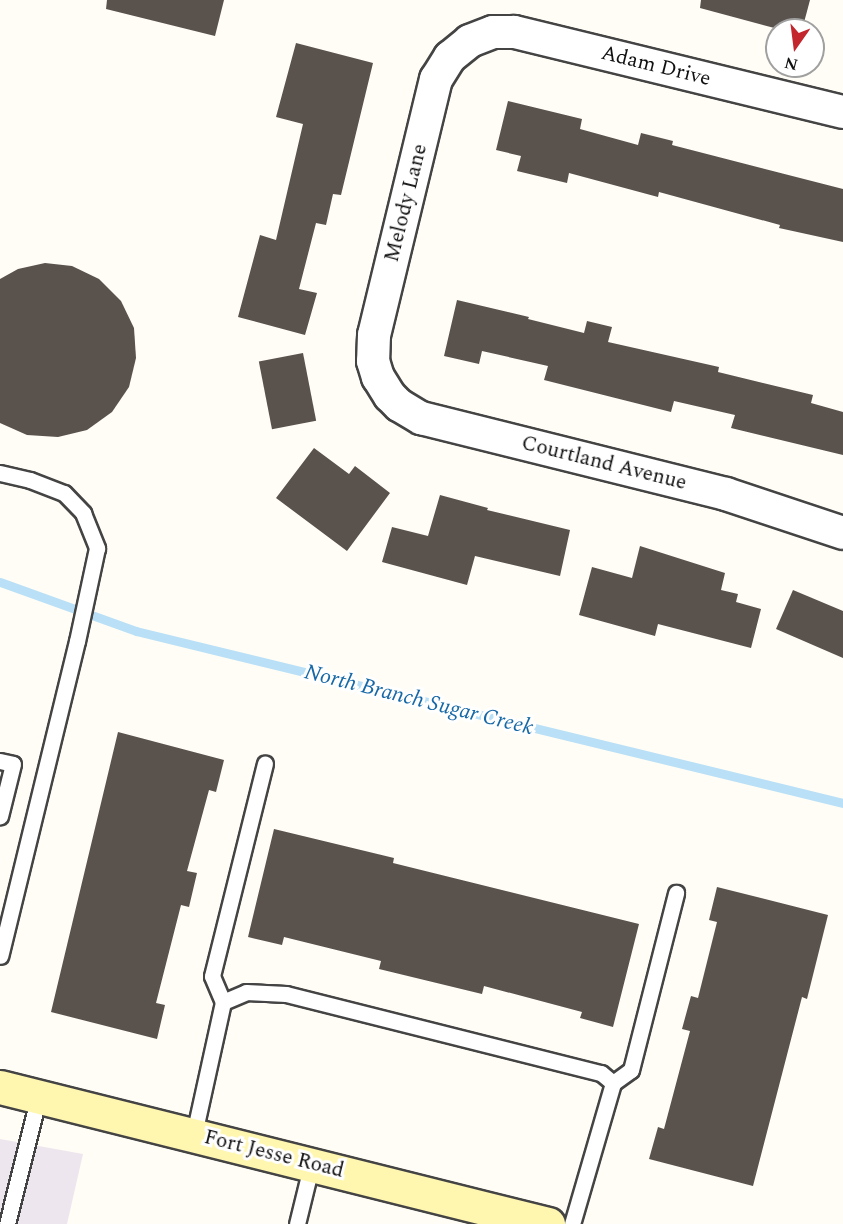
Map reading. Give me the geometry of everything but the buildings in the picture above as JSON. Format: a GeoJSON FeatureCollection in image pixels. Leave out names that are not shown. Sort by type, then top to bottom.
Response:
{"type":"FeatureCollection","features":[{"type":"Feature","properties":{"kind":"main road","name":"Fort Jesse Road"},"geometry":{"type":"LineString","coordinates":[[0,1087],[312,1163],[548,1224]]}},
{"type":"Feature","properties":{"kind":"street","name":"Adam Drive"},"geometry":{"type":"LineString","coordinates":[[470,41],[493,32],[514,32],[843,112]]}},
{"type":"Feature","properties":{"kind":"street","name":"Melody Lane"},"geometry":{"type":"LineString","coordinates":[[378,377],[373,360],[374,335],[436,80],[450,57],[470,41]]}},
{"type":"Feature","properties":{"kind":"street","name":"Courtland Avenue"},"geometry":{"type":"LineString","coordinates":[[378,377],[399,405],[421,418],[726,494],[843,533]]}},
{"type":"Feature","properties":{"kind":"lane"},"geometry":{"type":"LineString","coordinates":[[0,473],[30,480],[64,493],[83,513],[97,548],[87,599],[0,956]]}},
{"type":"Feature","properties":{"kind":"lane"},"geometry":{"type":"LineString","coordinates":[[0,761],[13,764],[0,816]]}},
{"type":"Feature","properties":{"kind":"lane"},"geometry":{"type":"LineString","coordinates":[[194,1134],[223,1002],[212,976],[265,764]]}},
{"type":"Feature","properties":{"kind":"lane"},"geometry":{"type":"LineString","coordinates":[[572,1224],[613,1083],[631,1070],[676,894]]}},
{"type":"Feature","properties":{"kind":"lane"},"geometry":{"type":"LineString","coordinates":[[223,1002],[246,992],[286,994],[601,1073],[613,1083]]}},
{"type":"Feature","properties":{"kind":"lane"},"geometry":{"type":"LineString","coordinates":[[8,1224],[39,1096]]}},
{"type":"Feature","properties":{"kind":"lane"},"geometry":{"type":"LineString","coordinates":[[297,1224],[312,1163]]}},
{"type":"Feature","properties":{"kind":"shaded area"},"geometry":{"type":"Polygon","coordinates":[[[0,1139],[83,1154],[67,1224],[0,1224],[0,1139]]]}},
{"type":"Feature","properties":{"kind":"waterway","name":"North Branch Sugar Creek"},"geometry":{"type":"LineString","coordinates":[[0,582],[136,631],[843,803]]}}]}
